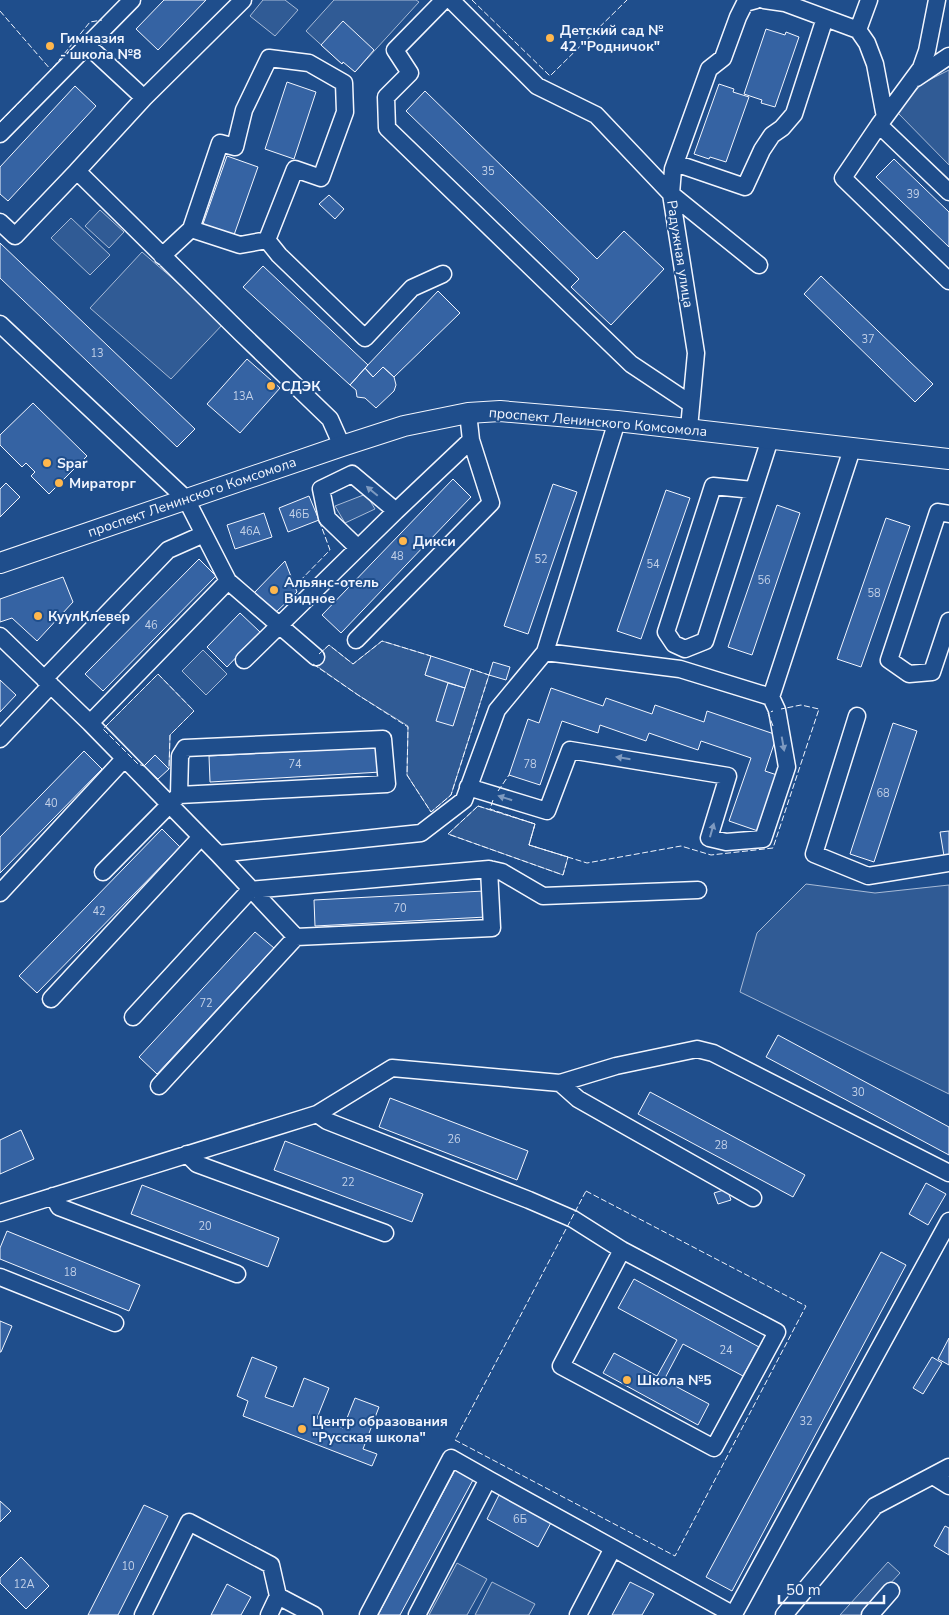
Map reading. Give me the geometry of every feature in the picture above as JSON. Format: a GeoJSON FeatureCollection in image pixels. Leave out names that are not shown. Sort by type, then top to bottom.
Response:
{"type":"FeatureCollection","features":[{"type":"Feature","properties":{"kind":"main road","name":"проспект Ленинского Комсомола"},"geometry":{"type":"LineString","coordinates":[[0,563],[404,426],[468,413],[500,411],[617,421],[949,459]]}},
{"type":"Feature","properties":{"kind":"street"},"geometry":{"type":"LineString","coordinates":[[0,134],[132,0]]}},
{"type":"Feature","properties":{"kind":"street"},"geometry":{"type":"LineString","coordinates":[[0,222],[15,236],[144,98],[243,0]]}},
{"type":"Feature","properties":{"kind":"street"},"geometry":{"type":"LineString","coordinates":[[444,0],[395,50],[410,73],[386,97],[387,128],[631,364],[690,404]]}},
{"type":"Feature","properties":{"kind":"street","name":"Радужная улица"},"geometry":{"type":"LineString","coordinates":[[451,0],[537,86],[596,115],[671,194],[696,353],[689,428]]}},
{"type":"Feature","properties":{"kind":"street"},"geometry":{"type":"LineString","coordinates":[[756,0],[745,3],[738,16],[723,58],[709,68],[673,169],[671,194],[759,265]]}},
{"type":"Feature","properties":{"kind":"street"},"geometry":{"type":"LineString","coordinates":[[764,0],[786,2],[858,30],[867,43],[875,64],[882,121],[949,192]]}},
{"type":"Feature","properties":{"kind":"street"},"geometry":{"type":"LineString","coordinates":[[858,30],[869,0]]}},
{"type":"Feature","properties":{"kind":"street"},"geometry":{"type":"LineString","coordinates":[[937,0],[927,51],[921,68],[843,178],[949,281]]}},
{"type":"Feature","properties":{"kind":"street"},"geometry":{"type":"LineString","coordinates":[[675,163],[745,187],[762,150],[772,135],[782,128],[794,114],[825,18]]}},
{"type":"Feature","properties":{"kind":"street"},"geometry":{"type":"LineString","coordinates":[[88,46],[144,98]]}},
{"type":"Feature","properties":{"kind":"street"},"geometry":{"type":"LineString","coordinates":[[912,81],[949,56]]}},
{"type":"Feature","properties":{"kind":"street"},"geometry":{"type":"LineString","coordinates":[[154,253],[191,229],[220,143],[235,147],[244,110],[269,58],[309,63],[344,83],[345,112],[321,178],[295,169],[268,240]]}},
{"type":"Feature","properties":{"kind":"street"},"geometry":{"type":"LineString","coordinates":[[77,171],[154,253],[330,420],[342,446]]}},
{"type":"Feature","properties":{"kind":"street"},"geometry":{"type":"LineString","coordinates":[[191,229],[240,245],[268,240]]}},
{"type":"Feature","properties":{"kind":"street"},"geometry":{"type":"LineString","coordinates":[[268,240],[280,255],[365,338],[412,288],[443,274]]}},
{"type":"Feature","properties":{"kind":"street"},"geometry":{"type":"LineString","coordinates":[[0,324],[186,499],[228,581],[316,657]]}},
{"type":"Feature","properties":{"kind":"street"},"geometry":{"type":"LineString","coordinates":[[356,640],[492,503],[471,440],[468,413]]}},
{"type":"Feature","properties":{"kind":"street"},"geometry":{"type":"LineString","coordinates":[[218,854],[421,833],[464,800],[496,710],[545,652],[617,421]]}},
{"type":"Feature","properties":{"kind":"street"},"geometry":{"type":"LineString","coordinates":[[753,490],[713,486],[666,632],[674,644],[685,649],[705,641],[770,439]]}},
{"type":"Feature","properties":{"kind":"street"},"geometry":{"type":"LineString","coordinates":[[244,660],[471,440]]}},
{"type":"Feature","properties":{"kind":"street"},"geometry":{"type":"LineString","coordinates":[[468,787],[547,811],[570,750],[728,776],[709,838],[726,842],[763,839],[787,767],[777,710],[771,697],[852,449]]}},
{"type":"Feature","properties":{"kind":"street"},"geometry":{"type":"LineString","coordinates":[[358,548],[327,518],[321,489],[352,474],[396,511]]}},
{"type":"Feature","properties":{"kind":"street"},"geometry":{"type":"LineString","coordinates":[[949,514],[938,512],[889,660],[909,674],[932,672],[949,620]]}},
{"type":"Feature","properties":{"kind":"street"},"geometry":{"type":"LineString","coordinates":[[0,739],[47,682],[168,550],[204,534]]}},
{"type":"Feature","properties":{"kind":"street"},"geometry":{"type":"LineString","coordinates":[[90,723],[228,581]]}},
{"type":"Feature","properties":{"kind":"street"},"geometry":{"type":"LineString","coordinates":[[0,636],[90,723],[124,759],[174,800],[201,837],[296,937]]}},
{"type":"Feature","properties":{"kind":"street"},"geometry":{"type":"LineString","coordinates":[[545,652],[680,669],[771,697]]}},
{"type":"Feature","properties":{"kind":"street"},"geometry":{"type":"LineString","coordinates":[[857,716],[814,854],[868,876],[949,863]]}},
{"type":"Feature","properties":{"kind":"street"},"geometry":{"type":"LineString","coordinates":[[103,872],[174,800],[180,756],[185,748],[383,739],[386,784],[174,800]]}},
{"type":"Feature","properties":{"kind":"street"},"geometry":{"type":"LineString","coordinates":[[0,894],[124,759]]}},
{"type":"Feature","properties":{"kind":"street"},"geometry":{"type":"LineString","coordinates":[[51,999],[201,837]]}},
{"type":"Feature","properties":{"kind":"street"},"geometry":{"type":"LineString","coordinates":[[159,1086],[296,937],[492,928],[489,869]]}},
{"type":"Feature","properties":{"kind":"street"},"geometry":{"type":"LineString","coordinates":[[134,1017],[250,890],[489,869],[502,872],[543,896],[698,890]]}},
{"type":"Feature","properties":{"kind":"street"},"geometry":{"type":"LineString","coordinates":[[0,1213],[317,1114],[392,1068],[560,1083],[616,1066],[697,1049],[713,1053],[949,1173]]}},
{"type":"Feature","properties":{"kind":"street"},"geometry":{"type":"LineString","coordinates":[[560,1083],[578,1099],[754,1198]]}},
{"type":"Feature","properties":{"kind":"street"},"geometry":{"type":"LineString","coordinates":[[317,1114],[327,1121],[573,1219],[622,1250],[777,1332],[714,1448],[561,1366],[622,1250]]}},
{"type":"Feature","properties":{"kind":"street"},"geometry":{"type":"LineString","coordinates":[[187,1154],[197,1164],[385,1233]]}},
{"type":"Feature","properties":{"kind":"street"},"geometry":{"type":"LineString","coordinates":[[53,1196],[58,1206],[237,1274]]}},
{"type":"Feature","properties":{"kind":"street"},"geometry":{"type":"LineString","coordinates":[[368,1615],[451,1458],[734,1615],[949,1221]]}},
{"type":"Feature","properties":{"kind":"street"},"geometry":{"type":"LineString","coordinates":[[0,1277],[115,1324]]}},
{"type":"Feature","properties":{"kind":"street"},"geometry":{"type":"LineString","coordinates":[[784,1615],[875,1506],[949,1466]]}},
{"type":"Feature","properties":{"kind":"street"},"geometry":{"type":"LineString","coordinates":[[933,1476],[949,1486]]}},
{"type":"Feature","properties":{"kind":"street"},"geometry":{"type":"LineString","coordinates":[[417,1615],[453,1560],[488,1479]]}},
{"type":"Feature","properties":{"kind":"street"},"geometry":{"type":"LineString","coordinates":[[143,1615],[189,1522],[271,1564],[278,1596],[269,1615]]}},
{"type":"Feature","properties":{"kind":"street"},"geometry":{"type":"LineString","coordinates":[[578,1615],[613,1548]]}},
{"type":"Feature","properties":{"kind":"street"},"geometry":{"type":"LineString","coordinates":[[870,1615],[891,1591]]}},
{"type":"Feature","properties":{"kind":"street"},"geometry":{"type":"LineString","coordinates":[[278,1596],[314,1615]]}},
{"type":"Feature","properties":{"kind":"shaded area"},"geometry":{"type":"Polygon","coordinates":[[[263,0],[285,0],[298,10],[275,36],[250,16],[263,0]]]}},
{"type":"Feature","properties":{"kind":"shaded area"},"geometry":{"type":"Polygon","coordinates":[[[334,0],[416,0],[419,2],[355,72],[344,62],[342,64],[306,31],[334,0]]]}},
{"type":"Feature","properties":{"kind":"shaded area"},"geometry":{"type":"Polygon","coordinates":[[[949,70],[949,165],[896,111],[923,83],[949,70]]]}},
{"type":"Feature","properties":{"kind":"shaded area"},"geometry":{"type":"Polygon","coordinates":[[[100,210],[124,232],[109,248],[85,226],[100,210]]]}},
{"type":"Feature","properties":{"kind":"shaded area"},"geometry":{"type":"Polygon","coordinates":[[[71,218],[110,255],[90,275],[51,238],[71,218]]]}},
{"type":"Feature","properties":{"kind":"shaded area"},"geometry":{"type":"Polygon","coordinates":[[[142,252],[224,323],[171,379],[90,308],[142,252]]]}},
{"type":"Feature","properties":{"kind":"shaded area"},"geometry":{"type":"Polygon","coordinates":[[[366,494],[375,509],[345,523],[335,506],[366,494]]]}},
{"type":"Feature","properties":{"kind":"shaded area"},"geometry":{"type":"Polygon","coordinates":[[[382,641],[431,656],[425,675],[448,683],[437,720],[453,725],[471,669],[489,675],[451,795],[431,812],[407,775],[408,726],[358,695],[311,662],[329,645],[353,664],[382,641]]]}},
{"type":"Feature","properties":{"kind":"shaded area"},"geometry":{"type":"Polygon","coordinates":[[[203,650],[227,674],[206,695],[182,671],[203,650]]]}},
{"type":"Feature","properties":{"kind":"shaded area"},"geometry":{"type":"Polygon","coordinates":[[[158,674],[194,711],[170,735],[169,769],[155,755],[144,766],[138,764],[103,729],[158,674]]]}},
{"type":"Feature","properties":{"kind":"shaded area"},"geometry":{"type":"Polygon","coordinates":[[[478,806],[535,824],[529,845],[568,857],[563,875],[448,834],[478,806]]]}},
{"type":"Feature","properties":{"kind":"shaded area"},"geometry":{"type":"Polygon","coordinates":[[[806,884],[875,893],[949,885],[949,1094],[740,992],[757,933],[806,884]]]}},
{"type":"Feature","properties":{"kind":"shaded area"},"geometry":{"type":"Polygon","coordinates":[[[888,1562],[900,1573],[861,1615],[840,1615],[888,1562]]]}},
{"type":"Feature","properties":{"kind":"shaded area"},"geometry":{"type":"Polygon","coordinates":[[[457,1563],[487,1579],[467,1615],[429,1615],[457,1563]]]}},
{"type":"Feature","properties":{"kind":"shaded area"},"geometry":{"type":"Polygon","coordinates":[[[492,1582],[535,1604],[529,1615],[475,1615],[492,1582]]]}},
{"type":"Feature","properties":{"kind":"building"},"geometry":{"type":"Polygon","coordinates":[[[164,0],[206,0],[158,50],[136,29],[164,0]]]}},
{"type":"Feature","properties":{"kind":"building"},"geometry":{"type":"Polygon","coordinates":[[[343,21],[374,50],[355,72],[343,62],[342,64],[321,45],[343,21]]]}},
{"type":"Feature","properties":{"kind":"building"},"geometry":{"type":"Polygon","coordinates":[[[766,29],[785,35],[786,32],[799,37],[775,107],[761,103],[762,100],[744,94],[766,29]]]}},
{"type":"Feature","properties":{"kind":"building"},"geometry":{"type":"Polygon","coordinates":[[[287,82],[316,92],[294,159],[265,149],[287,82]]]}},
{"type":"Feature","properties":{"kind":"building"},"geometry":{"type":"Polygon","coordinates":[[[719,84],[734,89],[733,92],[749,97],[726,162],[694,154],[719,84]]]}},
{"type":"Feature","properties":{"kind":"building"},"geometry":{"type":"Polygon","coordinates":[[[75,86],[96,106],[8,201],[0,194],[0,167],[75,86]]]}},
{"type":"Feature","properties":{"kind":"building"},"geometry":{"type":"Polygon","coordinates":[[[425,91],[597,259],[624,231],[664,269],[611,325],[571,287],[579,279],[406,111],[425,91]]]}},
{"type":"Feature","properties":{"kind":"building"},"geometry":{"type":"Polygon","coordinates":[[[227,156],[258,167],[234,235],[203,224],[227,156]]]}},
{"type":"Feature","properties":{"kind":"building"},"geometry":{"type":"Polygon","coordinates":[[[894,159],[949,212],[949,247],[876,177],[894,159]]]}},
{"type":"Feature","properties":{"kind":"building"},"geometry":{"type":"Polygon","coordinates":[[[329,195],[344,209],[335,219],[319,204],[329,195]]]}},
{"type":"Feature","properties":{"kind":"building"},"geometry":{"type":"Polygon","coordinates":[[[0,243],[195,429],[177,447],[0,278],[0,243]]]}},
{"type":"Feature","properties":{"kind":"building"},"geometry":{"type":"Polygon","coordinates":[[[263,266],[368,365],[350,385],[243,287],[263,266]]]}},
{"type":"Feature","properties":{"kind":"building"},"geometry":{"type":"Polygon","coordinates":[[[821,276],[933,384],[915,402],[804,294],[821,276]]]}},
{"type":"Feature","properties":{"kind":"building"},"geometry":{"type":"Polygon","coordinates":[[[438,291],[460,313],[394,377],[383,367],[373,377],[365,368],[438,291]]]}},
{"type":"Feature","properties":{"kind":"building"},"geometry":{"type":"Polygon","coordinates":[[[247,359],[280,388],[240,433],[207,404],[247,359]]]}},
{"type":"Feature","properties":{"kind":"building"},"geometry":{"type":"Polygon","coordinates":[[[383,367],[394,377],[396,385],[394,391],[376,408],[365,398],[357,397],[356,390],[350,385],[365,368],[373,377],[383,367]]]}},
{"type":"Feature","properties":{"kind":"building"},"geometry":{"type":"Polygon","coordinates":[[[33,403],[87,456],[49,494],[31,476],[35,472],[26,463],[22,467],[0,445],[0,435],[33,403]]]}},
{"type":"Feature","properties":{"kind":"building"},"geometry":{"type":"Polygon","coordinates":[[[453,479],[471,497],[341,633],[322,615],[453,479]]]}},
{"type":"Feature","properties":{"kind":"building"},"geometry":{"type":"Polygon","coordinates":[[[6,483],[20,497],[0,517],[0,489],[6,483]]]}},
{"type":"Feature","properties":{"kind":"building"},"geometry":{"type":"Polygon","coordinates":[[[553,484],[577,492],[528,634],[504,626],[553,484]]]}},
{"type":"Feature","properties":{"kind":"building"},"geometry":{"type":"Polygon","coordinates":[[[666,490],[690,498],[641,639],[617,631],[666,490]]]}},
{"type":"Feature","properties":{"kind":"building"},"geometry":{"type":"Polygon","coordinates":[[[309,496],[319,520],[288,532],[279,508],[309,496]]]}},
{"type":"Feature","properties":{"kind":"building"},"geometry":{"type":"Polygon","coordinates":[[[777,505],[800,513],[752,655],[728,647],[777,505]]]}},
{"type":"Feature","properties":{"kind":"building"},"geometry":{"type":"Polygon","coordinates":[[[264,513],[272,537],[235,549],[227,525],[264,513]]]}},
{"type":"Feature","properties":{"kind":"building"},"geometry":{"type":"Polygon","coordinates":[[[886,518],[910,526],[861,667],[837,659],[886,518]]]}},
{"type":"Feature","properties":{"kind":"building"},"geometry":{"type":"Polygon","coordinates":[[[199,559],[216,576],[103,691],[85,674],[199,559]]]}},
{"type":"Feature","properties":{"kind":"building"},"geometry":{"type":"Polygon","coordinates":[[[285,561],[297,592],[274,614],[253,594],[285,561]]]}},
{"type":"Feature","properties":{"kind":"building"},"geometry":{"type":"Polygon","coordinates":[[[63,577],[73,602],[37,641],[12,618],[0,622],[0,599],[63,577]]]}},
{"type":"Feature","properties":{"kind":"building"},"geometry":{"type":"Polygon","coordinates":[[[240,613],[260,632],[227,667],[207,647],[240,613]]]}},
{"type":"Feature","properties":{"kind":"building"},"geometry":{"type":"Polygon","coordinates":[[[431,656],[471,669],[465,688],[425,675],[431,656]]]}},
{"type":"Feature","properties":{"kind":"building"},"geometry":{"type":"Polygon","coordinates":[[[493,662],[510,667],[506,680],[489,675],[493,662]]]}},
{"type":"Feature","properties":{"kind":"building"},"geometry":{"type":"Polygon","coordinates":[[[0,680],[16,695],[0,712],[0,680]]]}},
{"type":"Feature","properties":{"kind":"building"},"geometry":{"type":"Polygon","coordinates":[[[448,683],[465,688],[453,726],[436,721],[448,683]]]}},
{"type":"Feature","properties":{"kind":"building"},"geometry":{"type":"Polygon","coordinates":[[[551,688],[603,706],[606,698],[652,714],[655,705],[704,722],[707,711],[777,735],[765,771],[777,775],[758,831],[729,821],[751,758],[701,741],[698,750],[649,733],[646,741],[600,725],[598,733],[562,721],[540,785],[509,775],[528,719],[539,723],[551,688]]]}},
{"type":"Feature","properties":{"kind":"building"},"geometry":{"type":"Polygon","coordinates":[[[893,723],[917,731],[874,862],[850,854],[893,723]]]}},
{"type":"Feature","properties":{"kind":"building"},"geometry":{"type":"Polygon","coordinates":[[[380,747],[381,772],[210,782],[209,756],[380,747]]]}},
{"type":"Feature","properties":{"kind":"building"},"geometry":{"type":"Polygon","coordinates":[[[84,751],[102,769],[0,873],[0,837],[84,751]]]}},
{"type":"Feature","properties":{"kind":"building"},"geometry":{"type":"Polygon","coordinates":[[[155,755],[169,769],[158,779],[144,766],[155,755]]]}},
{"type":"Feature","properties":{"kind":"building"},"geometry":{"type":"Polygon","coordinates":[[[162,829],[180,847],[37,993],[19,976],[162,829]]]}},
{"type":"Feature","properties":{"kind":"building"},"geometry":{"type":"Polygon","coordinates":[[[949,831],[949,855],[944,856],[940,832],[949,831]]]}},
{"type":"Feature","properties":{"kind":"building"},"geometry":{"type":"Polygon","coordinates":[[[484,891],[486,917],[315,926],[314,900],[484,891]]]}},
{"type":"Feature","properties":{"kind":"building"},"geometry":{"type":"Polygon","coordinates":[[[255,932],[274,948],[157,1074],[139,1057],[255,932]]]}},
{"type":"Feature","properties":{"kind":"building"},"geometry":{"type":"Polygon","coordinates":[[[778,1035],[949,1127],[949,1155],[766,1057],[778,1035]]]}},
{"type":"Feature","properties":{"kind":"building"},"geometry":{"type":"Polygon","coordinates":[[[650,1092],[805,1175],[793,1197],[638,1114],[650,1092]]]}},
{"type":"Feature","properties":{"kind":"building"},"geometry":{"type":"Polygon","coordinates":[[[390,1098],[528,1151],[517,1180],[379,1127],[390,1098]]]}},
{"type":"Feature","properties":{"kind":"building"},"geometry":{"type":"Polygon","coordinates":[[[21,1130],[34,1159],[0,1174],[0,1140],[21,1130]]]}},
{"type":"Feature","properties":{"kind":"building"},"geometry":{"type":"Polygon","coordinates":[[[285,1141],[423,1194],[412,1222],[274,1170],[285,1141]]]}},
{"type":"Feature","properties":{"kind":"building"},"geometry":{"type":"Polygon","coordinates":[[[926,1183],[946,1194],[928,1225],[909,1214],[926,1183]]]}},
{"type":"Feature","properties":{"kind":"building"},"geometry":{"type":"Polygon","coordinates":[[[142,1185],[279,1238],[268,1267],[131,1214],[142,1185]]]}},
{"type":"Feature","properties":{"kind":"building"},"geometry":{"type":"Polygon","coordinates":[[[727,1189],[731,1200],[718,1204],[714,1193],[727,1189]]]}},
{"type":"Feature","properties":{"kind":"building"},"geometry":{"type":"Polygon","coordinates":[[[7,1231],[140,1285],[129,1311],[0,1259],[0,1248],[7,1231]]]}},
{"type":"Feature","properties":{"kind":"building"},"geometry":{"type":"Polygon","coordinates":[[[881,1252],[906,1265],[732,1591],[706,1577],[881,1252]]]}},
{"type":"Feature","properties":{"kind":"building"},"geometry":{"type":"Polygon","coordinates":[[[634,1279],[759,1347],[743,1376],[683,1344],[664,1380],[709,1404],[698,1425],[603,1373],[614,1353],[657,1376],[677,1340],[618,1308],[634,1279]]]}},
{"type":"Feature","properties":{"kind":"building"},"geometry":{"type":"Polygon","coordinates":[[[0,1321],[12,1326],[1,1352],[0,1352],[0,1321]]]}},
{"type":"Feature","properties":{"kind":"building"},"geometry":{"type":"Polygon","coordinates":[[[949,1338],[949,1365],[938,1359],[949,1338]]]}},
{"type":"Feature","properties":{"kind":"building"},"geometry":{"type":"Polygon","coordinates":[[[252,1357],[277,1367],[265,1397],[293,1407],[304,1378],[329,1388],[317,1418],[343,1428],[355,1398],[379,1407],[363,1449],[377,1454],[372,1466],[243,1416],[248,1401],[237,1396],[252,1357]]]}},
{"type":"Feature","properties":{"kind":"building"},"geometry":{"type":"Polygon","coordinates":[[[932,1357],[942,1363],[923,1394],[913,1388],[932,1357]]]}},
{"type":"Feature","properties":{"kind":"building"},"geometry":{"type":"Polygon","coordinates":[[[455,1470],[473,1480],[400,1615],[378,1615],[455,1470]]]}},
{"type":"Feature","properties":{"kind":"building"},"geometry":{"type":"Polygon","coordinates":[[[501,1491],[553,1519],[538,1547],[487,1519],[501,1491]]]}},
{"type":"Feature","properties":{"kind":"building"},"geometry":{"type":"Polygon","coordinates":[[[0,1501],[11,1511],[0,1522],[0,1501]]]}},
{"type":"Feature","properties":{"kind":"building"},"geometry":{"type":"Polygon","coordinates":[[[144,1505],[168,1516],[118,1615],[88,1615],[144,1505]]]}},
{"type":"Feature","properties":{"kind":"building"},"geometry":{"type":"Polygon","coordinates":[[[945,1526],[949,1528],[949,1555],[934,1546],[945,1526]]]}},
{"type":"Feature","properties":{"kind":"building"},"geometry":{"type":"Polygon","coordinates":[[[21,1557],[49,1586],[26,1609],[0,1583],[0,1578],[21,1557]]]}},
{"type":"Feature","properties":{"kind":"building"},"geometry":{"type":"Polygon","coordinates":[[[630,1582],[654,1594],[642,1615],[612,1615],[630,1582]]]}},
{"type":"Feature","properties":{"kind":"building"},"geometry":{"type":"Polygon","coordinates":[[[227,1584],[251,1597],[241,1615],[211,1615],[227,1584]]]}},
{"type":"Feature","properties":{"kind":"fence"},"geometry":{"type":"LineString","coordinates":[[472,0],[550,76],[627,0]]}},
{"type":"Feature","properties":{"kind":"fence"},"geometry":{"type":"LineString","coordinates":[[0,11],[51,70]]}},
{"type":"Feature","properties":{"kind":"fence"},"geometry":{"type":"LineString","coordinates":[[0,122],[51,70],[90,22],[102,20]]}},
{"type":"Feature","properties":{"kind":"fence"},"geometry":{"type":"LineString","coordinates":[[294,587],[330,550],[319,520]]}},
{"type":"Feature","properties":{"kind":"fence"},"geometry":{"type":"LineString","coordinates":[[319,654],[329,645],[353,664],[382,641],[431,656]]}},
{"type":"Feature","properties":{"kind":"fence"},"geometry":{"type":"LineString","coordinates":[[313,664],[408,727],[407,775],[431,812],[451,795],[489,675],[471,669]]}},
{"type":"Feature","properties":{"kind":"fence"},"geometry":{"type":"LineString","coordinates":[[158,674],[194,711],[170,735],[169,769],[155,755],[144,766],[138,764],[103,729],[158,674]]}},
{"type":"Feature","properties":{"kind":"fence"},"geometry":{"type":"LineString","coordinates":[[493,800],[490,809],[535,824],[529,845],[587,863],[681,846],[711,855],[773,848],[819,709],[801,705],[781,709]]}},
{"type":"Feature","properties":{"kind":"fence"},"geometry":{"type":"LineString","coordinates":[[773,711],[768,713],[773,726]]}},
{"type":"Feature","properties":{"kind":"fence"},"geometry":{"type":"LineString","coordinates":[[498,791],[509,775]]}},
{"type":"Feature","properties":{"kind":"fence"},"geometry":{"type":"LineString","coordinates":[[478,806],[535,824],[529,845],[568,857],[563,875],[448,834],[478,806]]}},
{"type":"Feature","properties":{"kind":"fence"},"geometry":{"type":"LineString","coordinates":[[586,1191],[806,1306],[675,1556],[455,1440],[586,1191]]}},
{"type":"Feature","properties":{"kind":"place","name":"Детский сад № 42 \"Родничок\""},"geometry":{"type":"Point","coordinates":[550,38]}},
{"type":"Feature","properties":{"kind":"place","name":"Гимназия - школа №8"},"geometry":{"type":"Point","coordinates":[50,46]}},
{"type":"Feature","properties":{"kind":"place","name":"СДЭК"},"geometry":{"type":"Point","coordinates":[271,386]}},
{"type":"Feature","properties":{"kind":"place","name":"Spar"},"geometry":{"type":"Point","coordinates":[47,463]}},
{"type":"Feature","properties":{"kind":"place","name":"Мираторг"},"geometry":{"type":"Point","coordinates":[59,483]}},
{"type":"Feature","properties":{"kind":"place","name":"Дикси"},"geometry":{"type":"Point","coordinates":[403,541]}},
{"type":"Feature","properties":{"kind":"place","name":"Альянс-отель Видное"},"geometry":{"type":"Point","coordinates":[274,590]}},
{"type":"Feature","properties":{"kind":"place","name":"КуулКлевер"},"geometry":{"type":"Point","coordinates":[38,616]}},
{"type":"Feature","properties":{"kind":"place","name":"Школа №5"},"geometry":{"type":"Point","coordinates":[627,1380]}},
{"type":"Feature","properties":{"kind":"place","name":"Центр образования \"Русская школа\""},"geometry":{"type":"Point","coordinates":[302,1429]}}]}
